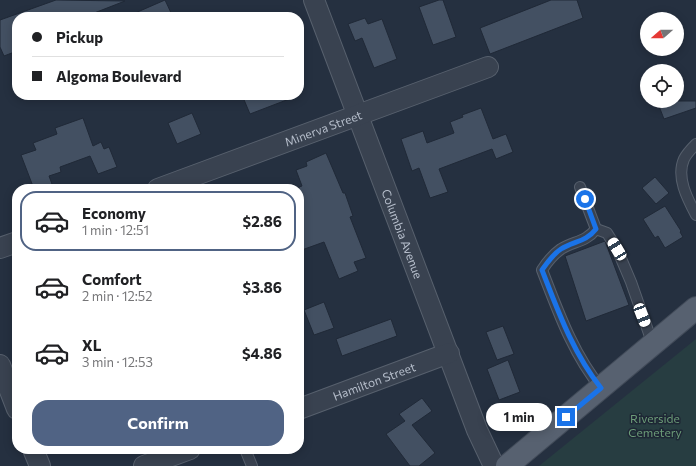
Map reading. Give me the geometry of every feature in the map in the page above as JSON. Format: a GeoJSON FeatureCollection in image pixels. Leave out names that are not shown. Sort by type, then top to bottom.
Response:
{"type":"FeatureCollection","features":[{"type":"Feature","properties":{"kind":"main road"},"geometry":{"type":"LineString","coordinates":[[507,466],[696,308]]}},
{"type":"Feature","properties":{"kind":"street","name":"Columbia Avenue"},"geometry":{"type":"LineString","coordinates":[[314,0],[477,430],[494,466]]}},
{"type":"Feature","properties":{"kind":"street","name":"Minerva Street"},"geometry":{"type":"LineString","coordinates":[[171,184],[488,67]]}},
{"type":"Feature","properties":{"kind":"street"},"geometry":{"type":"LineString","coordinates":[[0,248],[12,244]]}},
{"type":"Feature","properties":{"kind":"street","name":"Hamilton Street"},"geometry":{"type":"LineString","coordinates":[[304,407],[449,353]]}},
{"type":"Feature","properties":{"kind":"street"},"geometry":{"type":"LineString","coordinates":[[0,366],[12,396]]}},
{"type":"Feature","properties":{"kind":"street"},"geometry":{"type":"LineString","coordinates":[[35,454],[40,466]]}},
{"type":"Feature","properties":{"kind":"street"},"geometry":{"type":"LineString","coordinates":[[144,466],[176,454]]}},
{"type":"Feature","properties":{"kind":"lane"},"geometry":{"type":"LineString","coordinates":[[696,144],[685,158],[681,172],[687,199],[696,215]]}},
{"type":"Feature","properties":{"kind":"lane"},"geometry":{"type":"LineString","coordinates":[[580,187],[596,229],[607,233],[617,249],[632,282],[653,345]]}},
{"type":"Feature","properties":{"kind":"lane"},"geometry":{"type":"LineString","coordinates":[[596,229],[590,237],[562,249],[542,270],[562,322],[588,372],[601,388]]}},
{"type":"Feature","properties":{"kind":"lane"},"geometry":{"type":"LineString","coordinates":[[248,454],[252,466]]}},
{"type":"Feature","properties":{"kind":"green space","name":"Riverside Cemetery"},"geometry":{"type":"Polygon","coordinates":[[[696,339],[696,466],[539,466],[696,339]]]}},
{"type":"Feature","properties":{"kind":"building"},"geometry":{"type":"Polygon","coordinates":[[[56,0],[125,1],[97,12],[22,12],[56,0]]]}},
{"type":"Feature","properties":{"kind":"building"},"geometry":{"type":"Polygon","coordinates":[[[165,0],[171,12],[137,12],[165,0]]]}},
{"type":"Feature","properties":{"kind":"building"},"geometry":{"type":"Polygon","coordinates":[[[443,0],[456,37],[433,45],[419,7],[443,0]]]}},
{"type":"Feature","properties":{"kind":"building"},"geometry":{"type":"Polygon","coordinates":[[[551,0],[577,0],[583,18],[490,54],[480,28],[551,0]]]}},
{"type":"Feature","properties":{"kind":"building"},"geometry":{"type":"Polygon","coordinates":[[[12,16],[12,53],[4,56],[0,47],[0,20],[12,16]]]}},
{"type":"Feature","properties":{"kind":"building"},"geometry":{"type":"Polygon","coordinates":[[[365,18],[368,24],[382,19],[397,59],[374,68],[362,38],[355,41],[348,24],[365,18]]]}},
{"type":"Feature","properties":{"kind":"building"},"geometry":{"type":"Polygon","coordinates":[[[244,100],[287,100],[250,114],[244,100]]]}},
{"type":"Feature","properties":{"kind":"building"},"geometry":{"type":"Polygon","coordinates":[[[684,101],[696,101],[696,108],[664,119],[660,108],[684,108],[684,101]]]}},
{"type":"Feature","properties":{"kind":"building"},"geometry":{"type":"Polygon","coordinates":[[[481,108],[493,139],[506,134],[513,152],[496,159],[492,149],[439,169],[448,192],[430,198],[419,168],[412,171],[401,139],[423,131],[427,143],[454,133],[450,122],[463,117],[462,115],[481,108]]]}},
{"type":"Feature","properties":{"kind":"building"},"geometry":{"type":"Polygon","coordinates":[[[192,113],[201,134],[177,144],[168,123],[192,113]]]}},
{"type":"Feature","properties":{"kind":"building"},"geometry":{"type":"Polygon","coordinates":[[[83,118],[93,146],[101,142],[104,149],[109,147],[117,167],[98,174],[90,156],[60,167],[61,172],[49,176],[52,184],[32,184],[21,155],[36,150],[33,143],[57,134],[55,128],[83,118]]]}},
{"type":"Feature","properties":{"kind":"building"},"geometry":{"type":"Polygon","coordinates":[[[326,153],[343,193],[345,193],[353,216],[350,217],[366,258],[354,262],[358,271],[339,279],[324,242],[304,249],[304,184],[301,184],[296,170],[307,166],[306,162],[326,153]]]}},
{"type":"Feature","properties":{"kind":"building"},"geometry":{"type":"Polygon","coordinates":[[[655,177],[669,193],[656,204],[642,188],[655,177]]]}},
{"type":"Feature","properties":{"kind":"building"},"geometry":{"type":"Polygon","coordinates":[[[665,206],[681,231],[680,232],[683,237],[665,248],[658,236],[655,238],[643,219],[665,206]]]}},
{"type":"Feature","properties":{"kind":"building"},"geometry":{"type":"Polygon","coordinates":[[[605,241],[629,305],[586,321],[565,256],[605,241]]]}},
{"type":"Feature","properties":{"kind":"building"},"geometry":{"type":"Polygon","coordinates":[[[324,302],[334,328],[314,335],[304,310],[324,302]]]}},
{"type":"Feature","properties":{"kind":"building"},"geometry":{"type":"Polygon","coordinates":[[[391,319],[397,336],[342,356],[336,339],[391,319]]]}},
{"type":"Feature","properties":{"kind":"building"},"geometry":{"type":"Polygon","coordinates":[[[503,326],[514,354],[497,360],[486,332],[503,326]]]}},
{"type":"Feature","properties":{"kind":"building"},"geometry":{"type":"Polygon","coordinates":[[[508,360],[520,392],[499,400],[487,369],[508,360]]]}},
{"type":"Feature","properties":{"kind":"building"},"geometry":{"type":"Polygon","coordinates":[[[422,398],[432,411],[412,425],[435,453],[419,466],[410,466],[386,434],[405,421],[399,414],[422,398]]]}},
{"type":"Feature","properties":{"kind":"route"},"geometry":{"type":"LineString","coordinates":[[566,417],[601,388],[588,372],[562,322],[542,270],[562,249],[590,237],[596,229],[585,199]]}}]}
